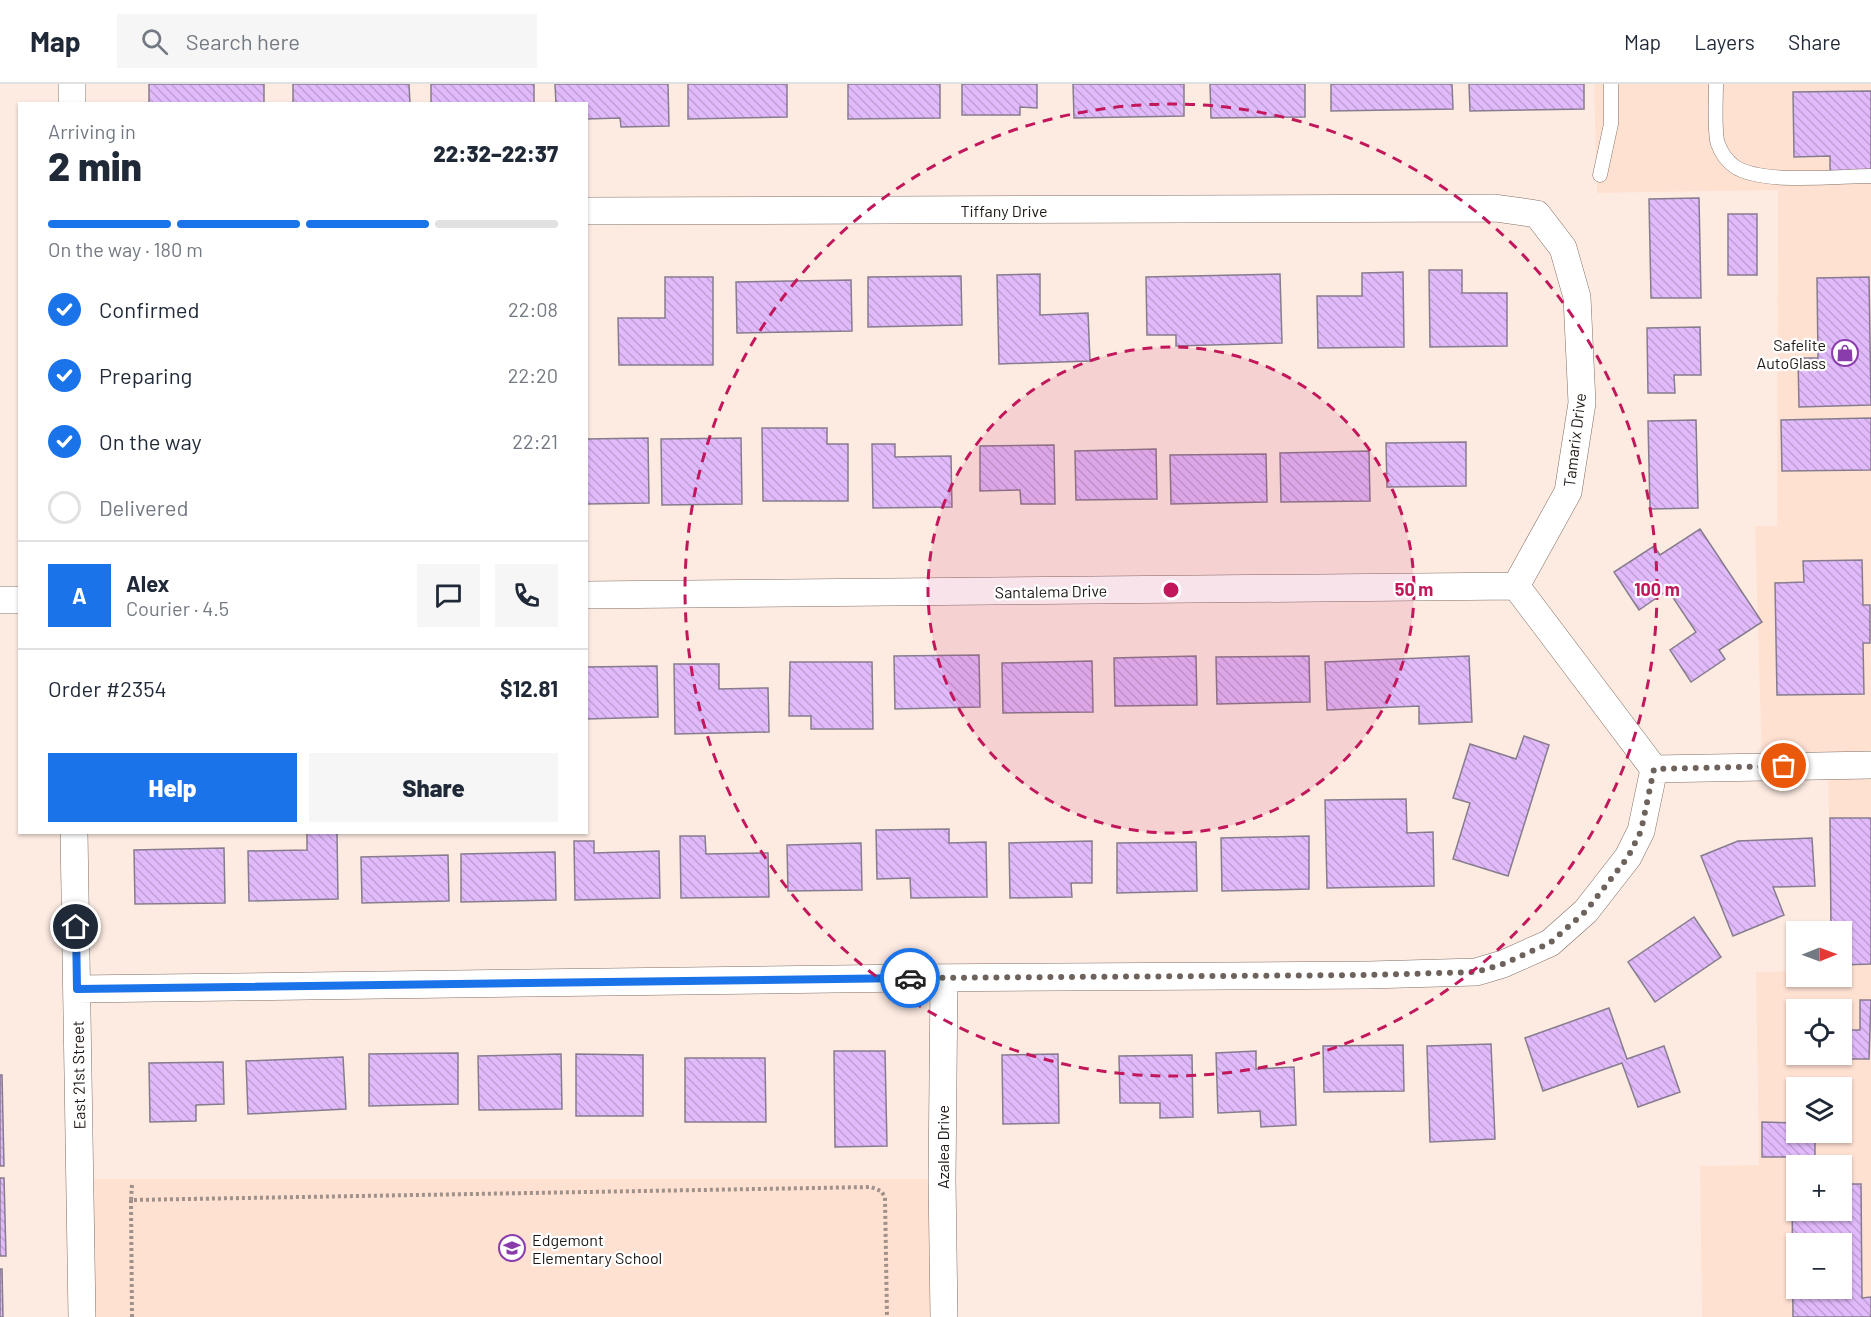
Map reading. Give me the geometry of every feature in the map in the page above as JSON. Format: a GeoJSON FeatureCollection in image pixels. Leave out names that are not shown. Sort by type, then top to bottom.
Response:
{"type":"FeatureCollection","features":[{"type":"Feature","properties":{"kind":"street"},"geometry":{"type":"LineString","coordinates":[[72,84],[72,102]]}},
{"type":"Feature","properties":{"kind":"street","name":"Tamarix Drive"},"geometry":{"type":"LineString","coordinates":[[1422,209],[1495,208],[1537,214],[1563,248],[1576,297],[1582,403],[1568,492],[1516,586]]}},
{"type":"Feature","properties":{"kind":"street","name":"Tiffany Drive"},"geometry":{"type":"LineString","coordinates":[[588,212],[1422,209]]}},
{"type":"Feature","properties":{"kind":"street"},"geometry":{"type":"LineString","coordinates":[[77,989],[1476,972],[1503,964],[1550,943],[1586,911],[1628,857],[1641,831],[1654,769],[1516,586]]}},
{"type":"Feature","properties":{"kind":"street","name":"Santalema Drive"},"geometry":{"type":"LineString","coordinates":[[588,595],[1516,586]]}},
{"type":"Feature","properties":{"kind":"street"},"geometry":{"type":"LineString","coordinates":[[0,600],[18,600]]}},
{"type":"Feature","properties":{"kind":"street"},"geometry":{"type":"LineString","coordinates":[[1654,769],[1871,765]]}},
{"type":"Feature","properties":{"kind":"street","name":"East 21st Street"},"geometry":{"type":"LineString","coordinates":[[74,834],[82,1317]]}},
{"type":"Feature","properties":{"kind":"street","name":"Azalea Drive"},"geometry":{"type":"LineString","coordinates":[[944,978],[942,1179],[944,1317]]}},
{"type":"Feature","properties":{"kind":"lane"},"geometry":{"type":"LineString","coordinates":[[1600,175],[1611,124],[1611,84]]}},
{"type":"Feature","properties":{"kind":"lane"},"geometry":{"type":"LineString","coordinates":[[1716,84],[1717,142],[1724,156],[1735,167],[1756,175],[1781,177],[1871,176]]}},
{"type":"Feature","properties":{"kind":"path"},"geometry":{"type":"LineString","coordinates":[[132,1185],[132,1317]]}},
{"type":"Feature","properties":{"kind":"path"},"geometry":{"type":"LineString","coordinates":[[131,1200],[871,1187],[881,1191],[885,1197],[887,1317]]}},
{"type":"Feature","properties":{"kind":"shaded area"},"geometry":{"type":"Polygon","coordinates":[[[1594,84],[1871,84],[1871,1317],[1702,1317],[1700,1166],[1759,1165],[1756,972],[1786,971],[1786,987],[1852,987],[1852,921],[1831,921],[1828,766],[1762,767],[1755,526],[1777,526],[1778,190],[1597,193],[1594,84]]]}},
{"type":"Feature","properties":{"kind":"shaded area","name":"Edgemont Elementary School"},"geometry":{"type":"Polygon","coordinates":[[[80,1179],[942,1179],[944,1317],[81,1317],[80,1179]]]}},
{"type":"Feature","properties":{"kind":"building"},"geometry":{"type":"Polygon","coordinates":[[[149,84],[264,84],[264,102],[149,102],[149,84]]]}},
{"type":"Feature","properties":{"kind":"building"},"geometry":{"type":"Polygon","coordinates":[[[293,84],[409,84],[410,102],[293,102],[293,84]]]}},
{"type":"Feature","properties":{"kind":"building"},"geometry":{"type":"Polygon","coordinates":[[[431,84],[534,84],[534,102],[431,102],[431,84]]]}},
{"type":"Feature","properties":{"kind":"building"},"geometry":{"type":"Polygon","coordinates":[[[555,84],[668,84],[669,126],[621,127],[620,118],[588,119],[588,102],[556,102],[555,84]]]}},
{"type":"Feature","properties":{"kind":"building"},"geometry":{"type":"Polygon","coordinates":[[[688,84],[787,84],[787,117],[688,119],[688,84]]]}},
{"type":"Feature","properties":{"kind":"building"},"geometry":{"type":"Polygon","coordinates":[[[848,84],[940,84],[940,118],[848,119],[848,84]]]}},
{"type":"Feature","properties":{"kind":"building"},"geometry":{"type":"Polygon","coordinates":[[[962,84],[1037,84],[1037,108],[1020,107],[1020,115],[962,115],[962,84]]]}},
{"type":"Feature","properties":{"kind":"building"},"geometry":{"type":"Polygon","coordinates":[[[1073,84],[1184,84],[1184,116],[1074,118],[1073,84]]]}},
{"type":"Feature","properties":{"kind":"building"},"geometry":{"type":"Polygon","coordinates":[[[1210,84],[1305,84],[1305,117],[1211,118],[1210,84]]]}},
{"type":"Feature","properties":{"kind":"building"},"geometry":{"type":"Polygon","coordinates":[[[1331,84],[1452,84],[1453,109],[1331,111],[1331,84]]]}},
{"type":"Feature","properties":{"kind":"building"},"geometry":{"type":"Polygon","coordinates":[[[1469,84],[1584,84],[1584,109],[1470,111],[1469,84]]]}},
{"type":"Feature","properties":{"kind":"building"},"geometry":{"type":"Polygon","coordinates":[[[1871,91],[1871,173],[1830,173],[1830,156],[1794,157],[1793,92],[1871,91]]]}},
{"type":"Feature","properties":{"kind":"building"},"geometry":{"type":"Polygon","coordinates":[[[1699,198],[1701,298],[1651,298],[1649,199],[1699,198]]]}},
{"type":"Feature","properties":{"kind":"building"},"geometry":{"type":"Polygon","coordinates":[[[1728,214],[1757,214],[1757,275],[1728,275],[1728,214]]]}},
{"type":"Feature","properties":{"kind":"building"},"geometry":{"type":"Polygon","coordinates":[[[1429,270],[1462,270],[1462,293],[1507,293],[1507,346],[1430,347],[1429,270]]]}},
{"type":"Feature","properties":{"kind":"building"},"geometry":{"type":"Polygon","coordinates":[[[1403,272],[1404,347],[1318,348],[1317,296],[1362,296],[1362,273],[1403,272]]]}},
{"type":"Feature","properties":{"kind":"building"},"geometry":{"type":"Polygon","coordinates":[[[1040,274],[1040,315],[1088,313],[1090,361],[999,364],[997,275],[1040,274]]]}},
{"type":"Feature","properties":{"kind":"building"},"geometry":{"type":"Polygon","coordinates":[[[1280,274],[1282,343],[1176,346],[1176,335],[1147,335],[1146,277],[1280,274]]]}},
{"type":"Feature","properties":{"kind":"building"},"geometry":{"type":"Polygon","coordinates":[[[961,276],[962,325],[868,327],[868,277],[961,276]]]}},
{"type":"Feature","properties":{"kind":"building"},"geometry":{"type":"Polygon","coordinates":[[[665,277],[713,277],[713,365],[619,365],[618,318],[665,318],[665,277]]]}},
{"type":"Feature","properties":{"kind":"building"},"geometry":{"type":"Polygon","coordinates":[[[1869,277],[1871,405],[1799,407],[1798,358],[1818,358],[1817,278],[1869,277]]]}},
{"type":"Feature","properties":{"kind":"building"},"geometry":{"type":"Polygon","coordinates":[[[851,280],[852,331],[737,333],[736,282],[851,280]]]}},
{"type":"Feature","properties":{"kind":"building"},"geometry":{"type":"Polygon","coordinates":[[[1700,327],[1701,375],[1674,375],[1675,393],[1648,393],[1647,328],[1700,327]]]}},
{"type":"Feature","properties":{"kind":"building"},"geometry":{"type":"Polygon","coordinates":[[[1871,418],[1871,470],[1782,471],[1781,420],[1871,418]]]}},
{"type":"Feature","properties":{"kind":"building"},"geometry":{"type":"Polygon","coordinates":[[[1696,420],[1698,508],[1650,509],[1648,421],[1696,420]]]}},
{"type":"Feature","properties":{"kind":"building"},"geometry":{"type":"Polygon","coordinates":[[[762,428],[827,428],[827,444],[848,444],[848,501],[763,501],[762,428]]]}},
{"type":"Feature","properties":{"kind":"building"},"geometry":{"type":"Polygon","coordinates":[[[648,438],[649,503],[588,504],[588,439],[648,438]]]}},
{"type":"Feature","properties":{"kind":"building"},"geometry":{"type":"Polygon","coordinates":[[[741,438],[742,504],[662,505],[661,439],[741,438]]]}},
{"type":"Feature","properties":{"kind":"building"},"geometry":{"type":"Polygon","coordinates":[[[1466,442],[1466,486],[1387,487],[1386,443],[1466,442]]]}},
{"type":"Feature","properties":{"kind":"building"},"geometry":{"type":"Polygon","coordinates":[[[872,444],[895,444],[895,457],[951,456],[952,507],[873,508],[872,444]]]}},
{"type":"Feature","properties":{"kind":"building"},"geometry":{"type":"Polygon","coordinates":[[[1054,445],[1055,504],[1021,504],[1020,490],[980,491],[980,446],[1054,445]]]}},
{"type":"Feature","properties":{"kind":"building"},"geometry":{"type":"Polygon","coordinates":[[[1156,449],[1157,499],[1076,500],[1075,451],[1156,449]]]}},
{"type":"Feature","properties":{"kind":"building"},"geometry":{"type":"Polygon","coordinates":[[[1369,451],[1370,501],[1281,502],[1280,453],[1369,451]]]}},
{"type":"Feature","properties":{"kind":"building"},"geometry":{"type":"Polygon","coordinates":[[[1266,454],[1267,502],[1171,504],[1170,455],[1266,454]]]}},
{"type":"Feature","properties":{"kind":"building"},"geometry":{"type":"Polygon","coordinates":[[[1700,529],[1762,622],[1719,650],[1725,659],[1691,682],[1670,650],[1696,632],[1668,590],[1639,610],[1614,572],[1654,546],[1660,555],[1700,529]]]}},
{"type":"Feature","properties":{"kind":"building"},"geometry":{"type":"Polygon","coordinates":[[[1862,560],[1863,605],[1870,605],[1870,643],[1863,643],[1864,694],[1777,695],[1775,583],[1804,582],[1803,561],[1862,560]]]}},
{"type":"Feature","properties":{"kind":"building"},"geometry":{"type":"Polygon","coordinates":[[[979,655],[980,707],[895,709],[894,656],[979,655]]]}},
{"type":"Feature","properties":{"kind":"building"},"geometry":{"type":"Polygon","coordinates":[[[1196,656],[1197,705],[1115,706],[1114,658],[1196,656]]]}},
{"type":"Feature","properties":{"kind":"building"},"geometry":{"type":"Polygon","coordinates":[[[1309,656],[1310,702],[1217,704],[1216,657],[1309,656]]]}},
{"type":"Feature","properties":{"kind":"building"},"geometry":{"type":"Polygon","coordinates":[[[1469,656],[1472,722],[1419,724],[1419,706],[1327,710],[1325,662],[1469,656]]]}},
{"type":"Feature","properties":{"kind":"building"},"geometry":{"type":"Polygon","coordinates":[[[1092,661],[1093,712],[1003,713],[1002,663],[1092,661]]]}},
{"type":"Feature","properties":{"kind":"building"},"geometry":{"type":"Polygon","coordinates":[[[790,662],[872,662],[873,729],[811,729],[811,716],[789,716],[790,662]]]}},
{"type":"Feature","properties":{"kind":"building"},"geometry":{"type":"Polygon","coordinates":[[[674,664],[719,664],[719,689],[768,688],[769,732],[675,734],[674,664]]]}},
{"type":"Feature","properties":{"kind":"building"},"geometry":{"type":"Polygon","coordinates":[[[657,666],[658,717],[588,719],[588,667],[657,666]]]}},
{"type":"Feature","properties":{"kind":"building"},"geometry":{"type":"Polygon","coordinates":[[[1524,736],[1549,745],[1508,876],[1453,859],[1470,803],[1453,798],[1470,744],[1516,759],[1524,736]]]}},
{"type":"Feature","properties":{"kind":"building"},"geometry":{"type":"Polygon","coordinates":[[[1406,799],[1407,833],[1433,832],[1434,886],[1327,888],[1325,800],[1406,799]]]}},
{"type":"Feature","properties":{"kind":"building"},"geometry":{"type":"Polygon","coordinates":[[[1830,818],[1871,818],[1871,964],[1852,965],[1852,921],[1831,921],[1830,818]]]}},
{"type":"Feature","properties":{"kind":"building"},"geometry":{"type":"Polygon","coordinates":[[[949,829],[949,843],[986,842],[987,897],[911,898],[910,878],[877,879],[876,830],[949,829]]]}},
{"type":"Feature","properties":{"kind":"building"},"geometry":{"type":"Polygon","coordinates":[[[307,834],[337,834],[338,899],[249,901],[248,851],[307,850],[307,834]]]}},
{"type":"Feature","properties":{"kind":"building"},"geometry":{"type":"Polygon","coordinates":[[[680,836],[705,836],[706,854],[768,853],[769,897],[681,898],[680,836]]]}},
{"type":"Feature","properties":{"kind":"building"},"geometry":{"type":"Polygon","coordinates":[[[1309,836],[1309,889],[1222,891],[1221,838],[1309,836]]]}},
{"type":"Feature","properties":{"kind":"building"},"geometry":{"type":"Polygon","coordinates":[[[1812,838],[1815,886],[1773,887],[1784,915],[1733,936],[1701,856],[1738,841],[1812,838]]]}},
{"type":"Feature","properties":{"kind":"building"},"geometry":{"type":"Polygon","coordinates":[[[574,841],[594,841],[594,853],[659,851],[660,898],[575,900],[574,841]]]}},
{"type":"Feature","properties":{"kind":"building"},"geometry":{"type":"Polygon","coordinates":[[[1092,841],[1092,883],[1071,883],[1072,897],[1010,898],[1009,843],[1092,841]]]}},
{"type":"Feature","properties":{"kind":"building"},"geometry":{"type":"Polygon","coordinates":[[[1196,842],[1197,891],[1117,893],[1117,843],[1196,842]]]}},
{"type":"Feature","properties":{"kind":"building"},"geometry":{"type":"Polygon","coordinates":[[[861,843],[862,890],[788,891],[787,845],[861,843]]]}},
{"type":"Feature","properties":{"kind":"building"},"geometry":{"type":"Polygon","coordinates":[[[224,848],[225,903],[135,904],[134,850],[224,848]]]}},
{"type":"Feature","properties":{"kind":"building"},"geometry":{"type":"Polygon","coordinates":[[[555,852],[556,900],[461,902],[461,854],[555,852]]]}},
{"type":"Feature","properties":{"kind":"building"},"geometry":{"type":"Polygon","coordinates":[[[448,855],[449,901],[362,903],[361,857],[448,855]]]}},
{"type":"Feature","properties":{"kind":"building"},"geometry":{"type":"Polygon","coordinates":[[[1694,917],[1721,957],[1655,1002],[1628,962],[1694,917]]]}},
{"type":"Feature","properties":{"kind":"building"},"geometry":{"type":"Polygon","coordinates":[[[1860,1000],[1871,1000],[1869,1059],[1852,1059],[1852,1030],[1860,1030],[1860,1000]]]}},
{"type":"Feature","properties":{"kind":"building"},"geometry":{"type":"Polygon","coordinates":[[[1609,1008],[1627,1059],[1664,1046],[1680,1092],[1638,1107],[1622,1063],[1543,1091],[1525,1038],[1609,1008]]]}},
{"type":"Feature","properties":{"kind":"building"},"geometry":{"type":"Polygon","coordinates":[[[1491,1044],[1495,1139],[1430,1142],[1427,1046],[1491,1044]]]}},
{"type":"Feature","properties":{"kind":"building"},"geometry":{"type":"Polygon","coordinates":[[[1403,1045],[1404,1091],[1324,1092],[1323,1046],[1403,1045]]]}},
{"type":"Feature","properties":{"kind":"building"},"geometry":{"type":"Polygon","coordinates":[[[834,1051],[885,1051],[887,1146],[835,1147],[834,1051]]]}},
{"type":"Feature","properties":{"kind":"building"},"geometry":{"type":"Polygon","coordinates":[[[1256,1051],[1256,1069],[1294,1067],[1296,1125],[1261,1127],[1260,1111],[1218,1113],[1216,1053],[1256,1051]]]}},
{"type":"Feature","properties":{"kind":"building"},"geometry":{"type":"Polygon","coordinates":[[[458,1053],[458,1104],[369,1106],[369,1054],[458,1053]]]}},
{"type":"Feature","properties":{"kind":"building"},"geometry":{"type":"Polygon","coordinates":[[[561,1054],[562,1109],[479,1110],[478,1056],[561,1054]]]}},
{"type":"Feature","properties":{"kind":"building"},"geometry":{"type":"Polygon","coordinates":[[[576,1054],[643,1055],[643,1116],[576,1116],[576,1054]]]}},
{"type":"Feature","properties":{"kind":"building"},"geometry":{"type":"Polygon","coordinates":[[[1058,1054],[1059,1123],[1003,1124],[1002,1055],[1058,1054]]]}},
{"type":"Feature","properties":{"kind":"building"},"geometry":{"type":"Polygon","coordinates":[[[1192,1055],[1193,1117],[1160,1118],[1160,1103],[1120,1103],[1119,1056],[1192,1055]]]}},
{"type":"Feature","properties":{"kind":"building"},"geometry":{"type":"Polygon","coordinates":[[[343,1057],[346,1109],[248,1114],[246,1061],[343,1057]]]}},
{"type":"Feature","properties":{"kind":"building"},"geometry":{"type":"Polygon","coordinates":[[[685,1058],[765,1058],[766,1122],[685,1122],[685,1058]]]}},
{"type":"Feature","properties":{"kind":"building"},"geometry":{"type":"Polygon","coordinates":[[[223,1062],[224,1104],[196,1105],[196,1121],[150,1122],[149,1063],[223,1062]]]}},
{"type":"Feature","properties":{"kind":"building"},"geometry":{"type":"Polygon","coordinates":[[[0,1075],[2,1075],[4,1166],[0,1166],[0,1075]]]}},
{"type":"Feature","properties":{"kind":"building"},"geometry":{"type":"Polygon","coordinates":[[[1762,1122],[1786,1123],[1786,1143],[1815,1143],[1815,1155],[1762,1157],[1762,1122]]]}},
{"type":"Feature","properties":{"kind":"building"},"geometry":{"type":"Polygon","coordinates":[[[0,1178],[4,1178],[6,1256],[0,1256],[0,1178]]]}},
{"type":"Feature","properties":{"kind":"building"},"geometry":{"type":"Polygon","coordinates":[[[1852,1184],[1861,1184],[1862,1298],[1871,1297],[1871,1317],[1793,1317],[1793,1299],[1852,1299],[1852,1233],[1792,1233],[1792,1221],[1852,1221],[1852,1184]]]}},
{"type":"Feature","properties":{"kind":"building"},"geometry":{"type":"Polygon","coordinates":[[[0,1269],[2,1269],[3,1317],[0,1317],[0,1269]]]}},
{"type":"Feature","properties":{"kind":"way so far"},"geometry":{"type":"LineString","coordinates":[[910,978],[1369,975],[1476,972],[1503,964],[1550,943],[1586,911],[1628,857],[1641,831],[1654,769],[1784,766]]}},
{"type":"Feature","properties":{"kind":"place","name":"Safelite AutoGlass"},"geometry":{"type":"Point","coordinates":[1845,353]}},
{"type":"Feature","properties":{"kind":"place","name":"Edgemont Elementary School"},"geometry":{"type":"Point","coordinates":[512,1248]}},
{"type":"Feature","properties":{"kind":"route"},"geometry":{"type":"LineString","coordinates":[[76,927],[77,989],[910,978]]}}]}
